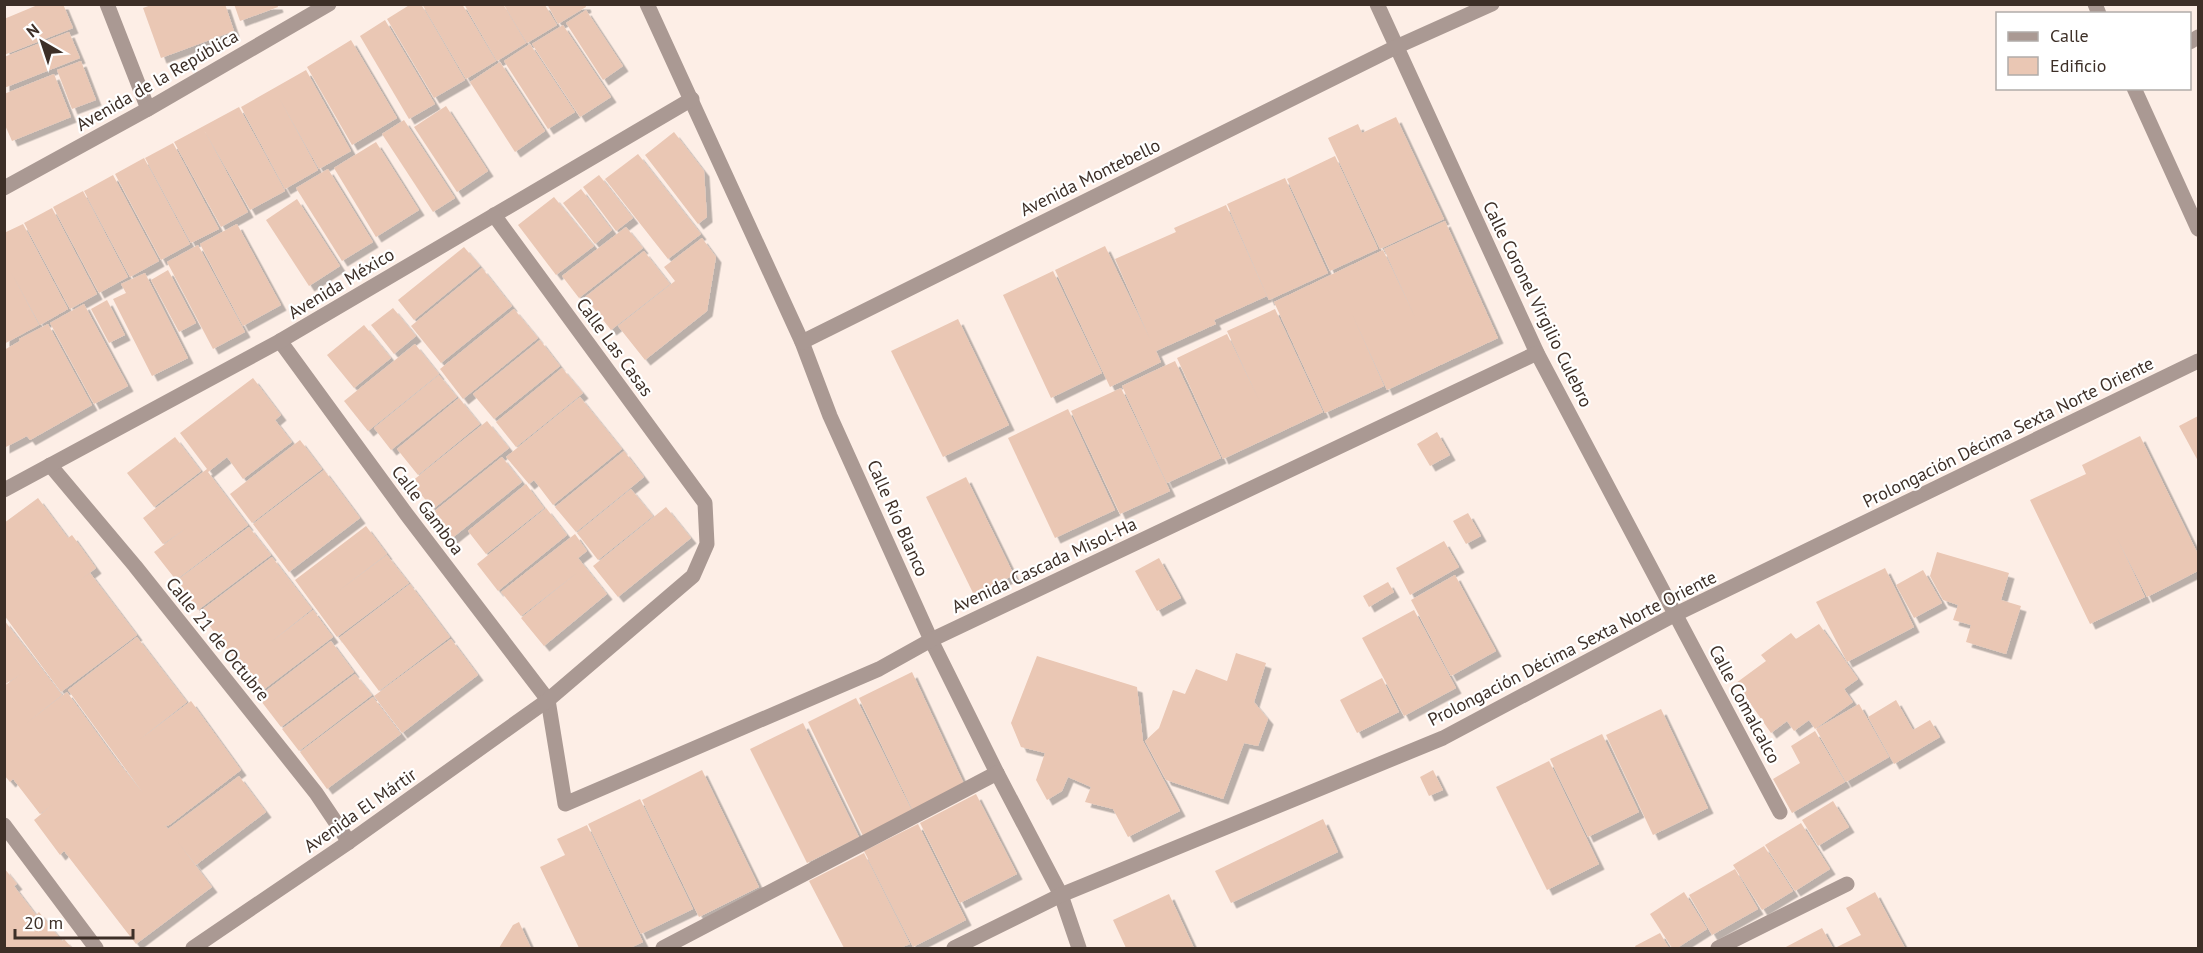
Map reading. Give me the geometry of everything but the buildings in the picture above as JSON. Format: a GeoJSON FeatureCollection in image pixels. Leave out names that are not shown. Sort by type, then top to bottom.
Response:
{"type":"FeatureCollection","features":[{"type":"Feature","properties":{"kind":"street"},"geometry":{"type":"LineString","coordinates":[[108,4],[148,109]]}},
{"type":"Feature","properties":{"kind":"street","name":"Avenida de la República"},"geometry":{"type":"LineString","coordinates":[[4,188],[148,109],[329,4]]}},
{"type":"Feature","properties":{"kind":"street"},"geometry":{"type":"LineString","coordinates":[[647,4],[692,99]]}},
{"type":"Feature","properties":{"kind":"street","name":"Calle Coronel Virgilio Culebro"},"geometry":{"type":"LineString","coordinates":[[1377,4],[1537,353],[1676,614]]}},
{"type":"Feature","properties":{"kind":"street","name":"Avenida Montebello"},"geometry":{"type":"LineString","coordinates":[[802,342],[1396,47],[1492,4]]}},
{"type":"Feature","properties":{"kind":"street"},"geometry":{"type":"LineString","coordinates":[[2135,90],[2199,229]]}},
{"type":"Feature","properties":{"kind":"street","name":"Avenida México"},"geometry":{"type":"LineString","coordinates":[[4,490],[280,341],[692,99]]}},
{"type":"Feature","properties":{"kind":"street","name":"Calle Río Blanco"},"geometry":{"type":"LineString","coordinates":[[692,99],[802,342],[830,416],[931,640],[1061,895],[1079,948]]}},
{"type":"Feature","properties":{"kind":"street","name":"Calle Las Casas"},"geometry":{"type":"LineString","coordinates":[[494,214],[705,503]]}},
{"type":"Feature","properties":{"kind":"street","name":"Calle Gamboa"},"geometry":{"type":"LineString","coordinates":[[280,341],[407,516],[548,700]]}},
{"type":"Feature","properties":{"kind":"street","name":"Avenida Cascada Misol-Ha"},"geometry":{"type":"LineString","coordinates":[[548,700],[565,804],[879,669],[931,640],[1537,353]]}},
{"type":"Feature","properties":{"kind":"street","name":"Prolongación Décima Sexta Norte Oriente"},"geometry":{"type":"LineString","coordinates":[[954,948],[1061,895],[1443,738],[1676,614],[2199,361]]}},
{"type":"Feature","properties":{"kind":"street","name":"Calle 21 de Octubre"},"geometry":{"type":"LineString","coordinates":[[50,465],[135,566],[316,793],[349,842]]}},
{"type":"Feature","properties":{"kind":"street","name":"Avenida El Mártir"},"geometry":{"type":"LineString","coordinates":[[193,948],[349,842],[548,700],[693,576],[707,544],[705,503]]}},
{"type":"Feature","properties":{"kind":"street","name":"Calle Comalcalco"},"geometry":{"type":"LineString","coordinates":[[1676,614],[1780,812]]}},
{"type":"Feature","properties":{"kind":"street"},"geometry":{"type":"LineString","coordinates":[[663,948],[997,773]]}},
{"type":"Feature","properties":{"kind":"street"},"geometry":{"type":"LineString","coordinates":[[4,825],[96,948]]}},
{"type":"Feature","properties":{"kind":"street"},"geometry":{"type":"LineString","coordinates":[[1718,948],[1847,884]]}}]}
